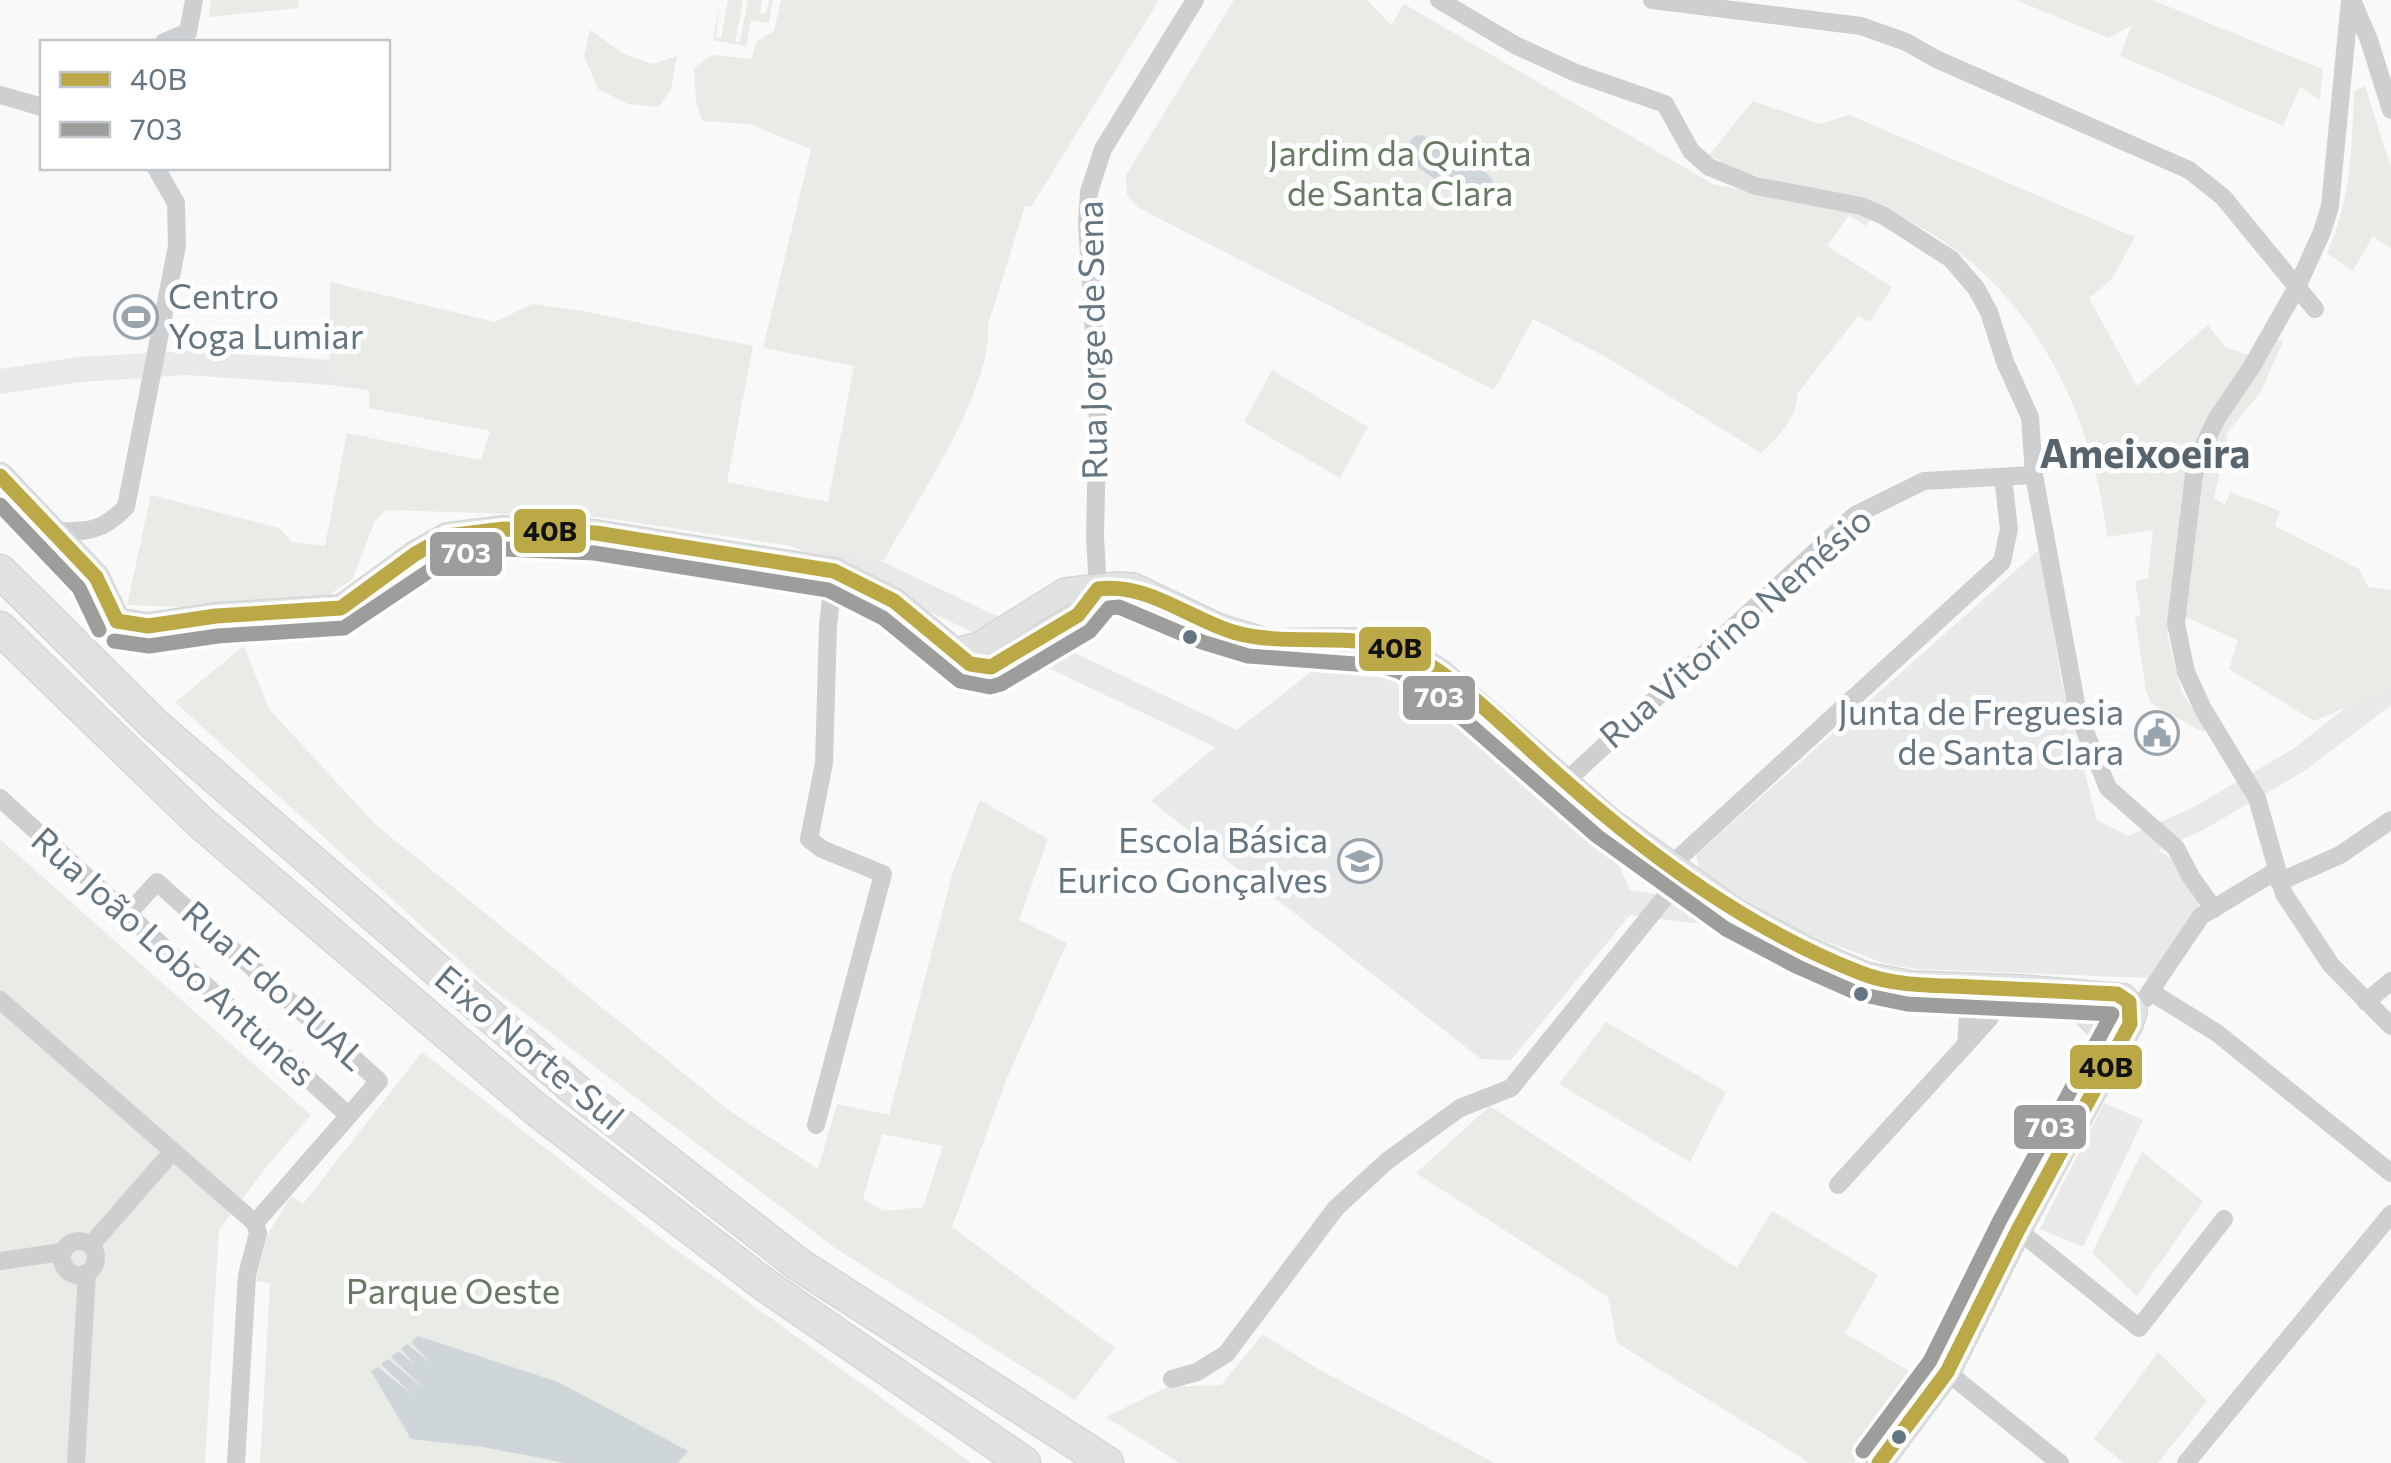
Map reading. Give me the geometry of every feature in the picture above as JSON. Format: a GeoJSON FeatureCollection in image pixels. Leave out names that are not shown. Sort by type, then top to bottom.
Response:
{"type":"FeatureCollection","features":[{"type":"Feature","properties":{"kind":"highway","name":"Eixo Norte-Sul"},"geometry":{"type":"LineString","coordinates":[[0,571],[154,724],[572,1088],[798,1264],[1107,1463]]}},
{"type":"Feature","properties":{"kind":"highway","name":"Eixo Norte-Sul"},"geometry":{"type":"LineString","coordinates":[[0,628],[200,822],[538,1110],[765,1286],[1024,1463]]}},
{"type":"Feature","properties":{"kind":"highway"},"geometry":{"type":"LineString","coordinates":[[1044,1425],[1136,1463]]}},
{"type":"Feature","properties":{"kind":"street"},"geometry":{"type":"LineString","coordinates":[[169,40],[188,32],[194,0]]}},
{"type":"Feature","properties":{"kind":"street","name":"Rua Jorge de Sena"},"geometry":{"type":"LineString","coordinates":[[1098,588],[1098,399],[1089,192],[1103,148],[1195,0]]}},
{"type":"Feature","properties":{"kind":"street"},"geometry":{"type":"LineString","coordinates":[[1439,0],[1515,45],[1576,73],[1665,104],[1702,162],[1756,186],[1860,206],[1884,216],[1963,270],[1989,312],[2004,362],[2030,417],[2034,476],[2078,714],[2108,788],[2176,848],[2214,909]]}},
{"type":"Feature","properties":{"kind":"street"},"geometry":{"type":"LineString","coordinates":[[1652,0],[1860,26],[1906,42],[1936,59],[2189,170],[2223,197],[2315,309]]}},
{"type":"Feature","properties":{"kind":"street"},"geometry":{"type":"LineString","coordinates":[[2351,0],[2330,206],[2297,287],[2251,368],[2216,418],[2201,451],[2194,475],[2176,623],[2186,672],[2203,708],[2258,798],[2284,894],[2331,965],[2391,1026]]}},
{"type":"Feature","properties":{"kind":"street"},"geometry":{"type":"LineString","coordinates":[[2351,0],[2370,40],[2391,110]]}},
{"type":"Feature","properties":{"kind":"street"},"geometry":{"type":"LineString","coordinates":[[0,95],[40,106]]}},
{"type":"Feature","properties":{"kind":"street"},"geometry":{"type":"LineString","coordinates":[[54,531],[82,532],[109,525],[126,507],[178,246],[176,203],[157,170]]}},
{"type":"Feature","properties":{"kind":"street"},"geometry":{"type":"LineString","coordinates":[[0,476],[96,577],[117,622]]}},
{"type":"Feature","properties":{"kind":"street","name":"Rua Vitorino Nemésio"},"geometry":{"type":"LineString","coordinates":[[1565,782],[1855,515],[1924,482],[2034,476]]}},
{"type":"Feature","properties":{"kind":"street"},"geometry":{"type":"LineString","coordinates":[[1172,1378],[1196,1372],[1226,1354],[1336,1208],[1387,1160],[1460,1108],[1511,1088],[1676,870],[2002,562],[2009,529],[2003,477]]}},
{"type":"Feature","properties":{"kind":"street"},"geometry":{"type":"LineString","coordinates":[[0,500],[117,622],[148,626],[341,608],[415,554],[447,536],[504,528],[596,533],[834,571],[894,601],[968,653],[1065,592],[1117,585],[1133,586],[1217,626],[1268,642],[1359,642],[1389,646],[1413,655],[1441,673],[1565,782],[1676,870],[1738,913],[1865,976],[1911,984],[2065,994],[2151,992],[2233,1045],[2391,1173]]}},
{"type":"Feature","properties":{"kind":"street"},"geometry":{"type":"LineString","coordinates":[[816,1126],[883,874],[822,849],[809,839],[824,762],[828,626],[834,571]]}},
{"type":"Feature","properties":{"kind":"street","name":"Rua João Lobo Antunes"},"geometry":{"type":"LineString","coordinates":[[0,798],[348,1116]]}},
{"type":"Feature","properties":{"kind":"street"},"geometry":{"type":"LineString","coordinates":[[1879,1463],[1947,1372],[2108,1060],[2190,928],[2214,909],[2278,877],[2340,855],[2391,820]]}},
{"type":"Feature","properties":{"kind":"street","name":"Rua F do PUAL"},"geometry":{"type":"LineString","coordinates":[[126,916],[157,882],[380,1081],[348,1116]]}},
{"type":"Feature","properties":{"kind":"street"},"geometry":{"type":"LineString","coordinates":[[2366,1002],[2391,981]]}},
{"type":"Feature","properties":{"kind":"street"},"geometry":{"type":"LineString","coordinates":[[1966,1045],[1970,986]]}},
{"type":"Feature","properties":{"kind":"street"},"geometry":{"type":"LineString","coordinates":[[1838,1184],[1990,1020],[2007,988]]}},
{"type":"Feature","properties":{"kind":"street"},"geometry":{"type":"LineString","coordinates":[[2065,994],[2100,1026],[2122,1030],[2131,1020],[2131,1003],[2112,994]]}},
{"type":"Feature","properties":{"kind":"street"},"geometry":{"type":"LineString","coordinates":[[2108,1060],[2093,1014],[2095,1004],[2112,994]]}},
{"type":"Feature","properties":{"kind":"street"},"geometry":{"type":"LineString","coordinates":[[0,1000],[255,1223],[258,1234],[246,1275],[236,1463]]}},
{"type":"Feature","properties":{"kind":"street"},"geometry":{"type":"LineString","coordinates":[[255,1223],[348,1116]]}},
{"type":"Feature","properties":{"kind":"street"},"geometry":{"type":"LineString","coordinates":[[92,1245],[173,1151]]}},
{"type":"Feature","properties":{"kind":"street"},"geometry":{"type":"LineString","coordinates":[[2186,1463],[2391,1214]]}},
{"type":"Feature","properties":{"kind":"street"},"geometry":{"type":"LineString","coordinates":[[2018,1230],[2139,1328],[2224,1219]]}},
{"type":"Feature","properties":{"kind":"street"},"geometry":{"type":"LineString","coordinates":[[0,1261],[62,1252],[75,1241],[92,1245]]}},
{"type":"Feature","properties":{"kind":"street"},"geometry":{"type":"LineString","coordinates":[[76,1463],[88,1273],[96,1260],[92,1245]]}},
{"type":"Feature","properties":{"kind":"street"},"geometry":{"type":"LineString","coordinates":[[62,1252],[66,1269],[76,1274],[88,1273]]}},
{"type":"Feature","properties":{"kind":"street"},"geometry":{"type":"LineString","coordinates":[[1947,1372],[2060,1463]]}},
{"type":"Feature","properties":{"kind":"shaded area"},"geometry":{"type":"Polygon","coordinates":[[[1422,135],[1489,175],[1496,186],[1490,200],[1481,203],[1466,198],[1407,159],[1406,146],[1415,136],[1422,135]]]}},
{"type":"Feature","properties":{"kind":"shaded area"},"geometry":{"type":"Polygon","coordinates":[[[186,351],[335,360],[755,501],[1237,730],[1325,661],[1372,659],[1413,672],[1609,842],[1630,890],[1661,895],[1747,902],[1699,869],[1696,855],[2040,549],[2061,680],[2097,820],[2128,836],[2194,807],[2293,749],[2391,672],[2391,705],[2306,770],[2205,829],[2158,850],[2170,858],[2202,902],[2148,978],[1917,969],[1886,964],[1790,928],[1716,926],[1630,915],[1511,1060],[1481,1059],[1151,801],[1215,747],[620,465],[375,391],[331,385],[186,375],[81,382],[0,394],[0,369],[78,357],[186,351]]]}},
{"type":"Feature","properties":{"kind":"shaded area"},"geometry":{"type":"Polygon","coordinates":[[[2104,1103],[2143,1120],[2083,1247],[2040,1229],[2104,1103]]]}},
{"type":"Feature","properties":{"kind":"shaded area"},"geometry":{"type":"Polygon","coordinates":[[[418,1336],[558,1382],[688,1451],[678,1463],[566,1463],[483,1447],[411,1439],[371,1371],[378,1367],[415,1397],[381,1364],[388,1359],[427,1391],[391,1357],[398,1351],[415,1365],[401,1349],[407,1344],[432,1364],[411,1342],[418,1336]]]}},
{"type":"Feature","properties":{"kind":"green space"},"geometry":{"type":"Polygon","coordinates":[[[211,0],[299,0],[298,8],[209,17],[211,0]]]}},
{"type":"Feature","properties":{"kind":"green space"},"geometry":{"type":"Polygon","coordinates":[[[720,0],[716,38],[721,38],[728,0],[743,0],[735,42],[740,42],[748,0],[762,0],[760,13],[766,14],[769,0],[773,0],[769,23],[751,20],[746,46],[713,40],[720,0]]]}},
{"type":"Feature","properties":{"kind":"green space"},"geometry":{"type":"Polygon","coordinates":[[[781,0],[1159,0],[1031,207],[1025,206],[988,325],[978,381],[966,412],[884,560],[599,517],[386,510],[375,521],[352,580],[319,601],[178,607],[127,605],[151,495],[279,528],[292,542],[325,546],[347,433],[481,460],[490,431],[369,408],[369,385],[330,379],[330,282],[495,322],[532,304],[753,346],[727,482],[828,502],[854,366],[763,348],[811,149],[750,124],[702,121],[696,101],[694,68],[711,55],[751,59],[757,41],[774,31],[781,0]]]}},
{"type":"Feature","properties":{"kind":"green space","name":"Jardim da Quinta de Santa Clara"},"geometry":{"type":"Polygon","coordinates":[[[1234,0],[1367,0],[1391,25],[1404,4],[1713,184],[1881,217],[1877,223],[1871,219],[1865,226],[1849,215],[1827,246],[1892,287],[1870,322],[1858,316],[1797,394],[1786,426],[1761,453],[1606,357],[1533,319],[1494,390],[1139,208],[1127,196],[1126,175],[1234,0]]]}},
{"type":"Feature","properties":{"kind":"green space"},"geometry":{"type":"Polygon","coordinates":[[[2016,0],[2152,0],[2323,69],[2320,100],[2300,87],[2283,126],[2120,56],[2131,26],[2108,38],[2016,0]]]}},
{"type":"Feature","properties":{"kind":"green space"},"geometry":{"type":"Polygon","coordinates":[[[590,30],[624,54],[653,64],[677,56],[671,90],[658,107],[628,104],[598,89],[584,56],[590,30]]]}},
{"type":"Feature","properties":{"kind":"green space"},"geometry":{"type":"Polygon","coordinates":[[[2365,86],[2391,168],[2391,249],[2373,236],[2353,271],[2327,253],[2346,193],[2354,91],[2365,86]]]}},
{"type":"Feature","properties":{"kind":"green space"},"geometry":{"type":"Polygon","coordinates":[[[1753,101],[1820,124],[1849,115],[2135,237],[2112,279],[2089,298],[2137,386],[2208,325],[2224,346],[2262,360],[2276,338],[2283,342],[2260,393],[2228,432],[2214,498],[2225,505],[2230,492],[2280,511],[2275,526],[2359,569],[2368,587],[2391,590],[2391,688],[2314,721],[2229,669],[2238,640],[2183,616],[2167,633],[2182,693],[2207,730],[2203,732],[2151,703],[2135,617],[2141,615],[2135,582],[2148,578],[2153,530],[2107,537],[2084,433],[2064,384],[2038,338],[2006,297],[1968,260],[1925,230],[1876,206],[1748,173],[1709,155],[1753,101]]]}},
{"type":"Feature","properties":{"kind":"green space"},"geometry":{"type":"Polygon","coordinates":[[[1272,370],[1368,427],[1340,478],[1244,422],[1272,370]]]}},
{"type":"Feature","properties":{"kind":"green space"},"geometry":{"type":"Polygon","coordinates":[[[244,646],[269,709],[376,825],[734,1114],[818,1169],[837,1104],[889,1115],[952,875],[980,800],[1048,839],[1019,920],[1067,943],[1007,1078],[952,1227],[1115,1348],[1075,1400],[835,1248],[482,981],[175,702],[244,646]],[[882,1134],[863,1198],[883,1211],[923,1207],[943,1146],[882,1134]]]}},
{"type":"Feature","properties":{"kind":"green space"},"geometry":{"type":"Polygon","coordinates":[[[0,839],[311,1115],[219,1230],[205,1463],[0,1463],[0,839]]]}},
{"type":"Feature","properties":{"kind":"green space"},"geometry":{"type":"Polygon","coordinates":[[[1606,1022],[1726,1092],[1690,1162],[1559,1084],[1606,1022]]]}},
{"type":"Feature","properties":{"kind":"green space","name":"Parque Oeste"},"geometry":{"type":"Polygon","coordinates":[[[422,1052],[667,1243],[971,1463],[260,1463],[270,1283],[256,1281],[266,1237],[291,1196],[303,1204],[422,1052]]]}},
{"type":"Feature","properties":{"kind":"green space"},"geometry":{"type":"Polygon","coordinates":[[[1490,1106],[1737,1268],[1772,1211],[1878,1275],[1845,1333],[1914,1374],[1854,1463],[1810,1463],[1617,1343],[1608,1297],[1416,1173],[1490,1106]]]}},
{"type":"Feature","properties":{"kind":"green space"},"geometry":{"type":"Polygon","coordinates":[[[2142,1152],[2203,1201],[2137,1296],[2092,1253],[2142,1152]]]}},
{"type":"Feature","properties":{"kind":"green space"},"geometry":{"type":"Polygon","coordinates":[[[1263,1334],[1316,1368],[1495,1463],[1180,1463],[1106,1417],[1167,1387],[1221,1385],[1263,1334]]]}},
{"type":"Feature","properties":{"kind":"green space"},"geometry":{"type":"Polygon","coordinates":[[[2158,1352],[2207,1401],[2158,1463],[2124,1463],[2094,1439],[2158,1352]]]}},
{"type":"Feature","properties":{"kind":"transit line","name":"40B"},"geometry":{"type":"LineString","coordinates":[[0,476],[96,577],[117,621]]}},
{"type":"Feature","properties":{"kind":"transit line","name":"703"},"geometry":{"type":"LineString","coordinates":[[0,505],[79,588],[99,630]]}},
{"type":"Feature","properties":{"kind":"transit line","name":"40B"},"geometry":{"type":"LineString","coordinates":[[117,621],[148,626],[216,616],[341,608],[415,554],[447,536],[504,529],[596,533],[834,571],[894,601],[970,664],[991,667],[1078,615],[1098,589],[1116,588],[1150,596],[1216,626],[1255,637],[1369,642],[1412,655],[1470,696],[1597,809],[1667,864],[1741,914],[1820,956],[1874,978],[1902,983],[2117,994],[2129,1002],[2130,1024],[2018,1230],[1947,1372],[1879,1463]]}},
{"type":"Feature","properties":{"kind":"transit line","name":"703"},"geometry":{"type":"LineString","coordinates":[[114,641],[149,646],[218,636],[344,628],[453,555],[505,549],[594,553],[828,590],[883,618],[960,681],[990,687],[1090,631],[1109,608],[1119,607],[1202,642],[1248,656],[1382,666],[1400,672],[1429,689],[1597,836],[1726,929],[1798,967],[1859,994],[1907,1004],[2112,1014],[2000,1220],[1930,1361],[1863,1451]]}},
{"type":"Feature","properties":{"kind":"place","name":"Centro Yoga Lumiar"},"geometry":{"type":"Point","coordinates":[136,317]}},
{"type":"Feature","properties":{"kind":"place","name":"Junta de Freguesia de Santa Clara"},"geometry":{"type":"Point","coordinates":[2157,733]}},
{"type":"Feature","properties":{"kind":"place","name":"Escola Básica Eurico Gonçalves"},"geometry":{"type":"Point","coordinates":[1360,861]}},
{"type":"Feature","properties":{"kind":"district","name":"Ameixoeira"},"geometry":{"type":"Point","coordinates":[2145,454]}}]}
